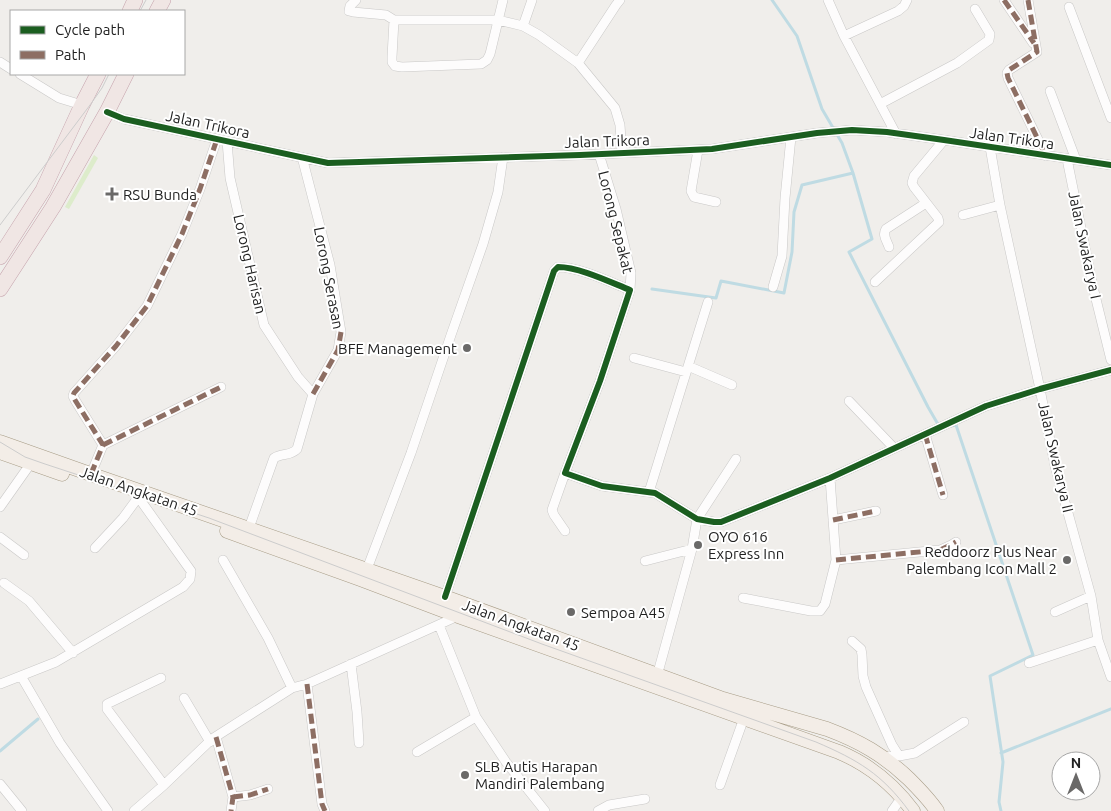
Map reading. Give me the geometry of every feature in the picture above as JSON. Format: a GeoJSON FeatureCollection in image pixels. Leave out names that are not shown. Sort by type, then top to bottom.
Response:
{"type":"FeatureCollection","features":[{"type":"Feature","properties":{"kind":"highway"},"geometry":{"type":"LineString","coordinates":[[3,247],[43,190],[97,75]]}},
{"type":"Feature","properties":{"kind":"highway"},"geometry":{"type":"LineString","coordinates":[[0,289],[53,207],[107,112],[126,75]]}},
{"type":"Feature","properties":{"kind":"main road","name":"Jalan Angkatan 45"},"geometry":{"type":"LineString","coordinates":[[0,442],[367,569],[723,699],[835,732],[858,742],[898,768],[918,788],[932,809]]}},
{"type":"Feature","properties":{"kind":"main road","name":"Jalan Angkatan 45"},"geometry":{"type":"LineString","coordinates":[[0,452],[354,576],[458,616],[831,749],[864,765],[890,784],[912,811]]}},
{"type":"Feature","properties":{"kind":"street"},"geometry":{"type":"LineString","coordinates":[[356,0],[349,10],[386,15],[394,20],[498,20],[523,26],[539,35],[578,64],[615,108],[620,125],[622,153]]}},
{"type":"Feature","properties":{"kind":"street"},"geometry":{"type":"LineString","coordinates":[[394,20],[392,62],[395,66],[481,64],[487,60],[490,54],[503,0]]}},
{"type":"Feature","properties":{"kind":"street"},"geometry":{"type":"LineString","coordinates":[[523,26],[532,0]]}},
{"type":"Feature","properties":{"kind":"street"},"geometry":{"type":"LineString","coordinates":[[578,64],[620,0]]}},
{"type":"Feature","properties":{"kind":"street"},"geometry":{"type":"LineString","coordinates":[[828,0],[844,36],[896,134]]}},
{"type":"Feature","properties":{"kind":"street"},"geometry":{"type":"LineString","coordinates":[[844,36],[898,10],[904,6],[907,0]]}},
{"type":"Feature","properties":{"kind":"street"},"geometry":{"type":"LineString","coordinates":[[1004,0],[1035,45]]}},
{"type":"Feature","properties":{"kind":"street"},"geometry":{"type":"LineString","coordinates":[[1028,0],[1037,52],[1007,73],[1046,156]]}},
{"type":"Feature","properties":{"kind":"street"},"geometry":{"type":"LineString","coordinates":[[1070,7],[1111,118]]}},
{"type":"Feature","properties":{"kind":"street"},"geometry":{"type":"LineString","coordinates":[[880,104],[957,63],[989,40],[990,34],[975,10]]}},
{"type":"Feature","properties":{"kind":"street"},"geometry":{"type":"LineString","coordinates":[[22,75],[59,98],[82,105]]}},
{"type":"Feature","properties":{"kind":"street","name":"Jalan Swakarya I"},"geometry":{"type":"LineString","coordinates":[[1050,91],[1071,159],[1093,287],[1111,360]]}},
{"type":"Feature","properties":{"kind":"street","name":"Jalan Trikora"},"geometry":{"type":"LineString","coordinates":[[107,112],[124,119],[328,162],[698,150],[852,130],[944,140],[1111,165]]}},
{"type":"Feature","properties":{"kind":"street"},"geometry":{"type":"LineString","coordinates":[[773,287],[782,256],[791,137]]}},
{"type":"Feature","properties":{"kind":"street"},"geometry":{"type":"LineString","coordinates":[[103,445],[74,400],[74,393],[116,346],[147,306],[182,234],[217,140]]}},
{"type":"Feature","properties":{"kind":"street"},"geometry":{"type":"LineString","coordinates":[[875,282],[939,222],[912,183],[914,176],[944,140]]}},
{"type":"Feature","properties":{"kind":"street","name":"Lorong Harisan"},"geometry":{"type":"LineString","coordinates":[[227,141],[230,178],[264,325],[298,377],[313,394]]}},
{"type":"Feature","properties":{"kind":"street","name":"Jalan Swakarya II"},"geometry":{"type":"LineString","coordinates":[[990,147],[1000,205],[1055,466],[1091,596],[1098,640],[1107,653],[1111,677]]}},
{"type":"Feature","properties":{"kind":"street"},"geometry":{"type":"LineString","coordinates":[[698,150],[692,194],[716,202]]}},
{"type":"Feature","properties":{"kind":"street","name":"Lorong Sepakat"},"geometry":{"type":"LineString","coordinates":[[565,531],[552,513],[552,510],[600,382],[630,290],[631,273],[616,209],[599,154]]}},
{"type":"Feature","properties":{"kind":"street","name":"Lorong Serasan"},"geometry":{"type":"LineString","coordinates":[[302,157],[330,265],[341,332],[338,350],[313,394]]}},
{"type":"Feature","properties":{"kind":"street"},"geometry":{"type":"LineString","coordinates":[[367,569],[411,453],[483,244],[498,192],[503,157]]}},
{"type":"Feature","properties":{"kind":"street"},"geometry":{"type":"LineString","coordinates":[[890,247],[884,236],[886,229],[926,202]]}},
{"type":"Feature","properties":{"kind":"street"},"geometry":{"type":"LineString","coordinates":[[963,215],[1000,205]]}},
{"type":"Feature","properties":{"kind":"street"},"geometry":{"type":"LineString","coordinates":[[445,597],[554,272],[558,267],[564,267],[630,290]]}},
{"type":"Feature","properties":{"kind":"street"},"geometry":{"type":"LineString","coordinates":[[649,492],[708,302]]}},
{"type":"Feature","properties":{"kind":"street"},"geometry":{"type":"LineString","coordinates":[[634,358],[687,369],[732,385]]}},
{"type":"Feature","properties":{"kind":"street"},"geometry":{"type":"LineString","coordinates":[[565,473],[602,486],[654,493],[697,518],[721,522],[830,478],[986,406],[1111,370]]}},
{"type":"Feature","properties":{"kind":"street"},"geometry":{"type":"LineString","coordinates":[[91,474],[103,445],[221,388]]}},
{"type":"Feature","properties":{"kind":"street"},"geometry":{"type":"LineString","coordinates":[[248,528],[274,458],[290,454],[297,449],[313,394]]}},
{"type":"Feature","properties":{"kind":"street"},"geometry":{"type":"LineString","coordinates":[[849,402],[894,448]]}},
{"type":"Feature","properties":{"kind":"street"},"geometry":{"type":"LineString","coordinates":[[925,434],[943,495]]}},
{"type":"Feature","properties":{"kind":"street"},"geometry":{"type":"LineString","coordinates":[[657,676],[692,549],[697,518],[736,459]]}},
{"type":"Feature","properties":{"kind":"street"},"geometry":{"type":"LineString","coordinates":[[0,507],[31,463]]}},
{"type":"Feature","properties":{"kind":"street"},"geometry":{"type":"LineString","coordinates":[[743,598],[820,611],[825,604],[836,560],[830,478]]}},
{"type":"Feature","properties":{"kind":"street"},"geometry":{"type":"LineString","coordinates":[[0,684],[56,662],[73,653],[183,587],[190,579],[191,571],[139,500],[95,548]]}},
{"type":"Feature","properties":{"kind":"street"},"geometry":{"type":"LineString","coordinates":[[833,520],[876,511]]}},
{"type":"Feature","properties":{"kind":"street"},"geometry":{"type":"LineString","coordinates":[[0,538],[24,554]]}},
{"type":"Feature","properties":{"kind":"street"},"geometry":{"type":"LineString","coordinates":[[836,560],[940,550],[956,542]]}},
{"type":"Feature","properties":{"kind":"street"},"geometry":{"type":"LineString","coordinates":[[645,561],[692,549]]}},
{"type":"Feature","properties":{"kind":"street"},"geometry":{"type":"LineString","coordinates":[[223,560],[268,638],[292,688]]}},
{"type":"Feature","properties":{"kind":"street"},"geometry":{"type":"LineString","coordinates":[[4,583],[29,601],[73,653]]}},
{"type":"Feature","properties":{"kind":"street"},"geometry":{"type":"LineString","coordinates":[[1055,612],[1091,596]]}},
{"type":"Feature","properties":{"kind":"street"},"geometry":{"type":"LineString","coordinates":[[134,811],[213,739],[292,688],[307,684],[458,616]]}},
{"type":"Feature","properties":{"kind":"street"},"geometry":{"type":"LineString","coordinates":[[438,625],[476,717],[506,762],[546,811]]}},
{"type":"Feature","properties":{"kind":"street"},"geometry":{"type":"LineString","coordinates":[[1029,663],[1098,640]]}},
{"type":"Feature","properties":{"kind":"street"},"geometry":{"type":"LineString","coordinates":[[852,642],[861,649],[863,676],[866,687],[892,745],[899,756]]}},
{"type":"Feature","properties":{"kind":"street"},"geometry":{"type":"LineString","coordinates":[[351,664],[359,743]]}},
{"type":"Feature","properties":{"kind":"street"},"geometry":{"type":"LineString","coordinates":[[21,676],[60,743],[108,811]]}},
{"type":"Feature","properties":{"kind":"street"},"geometry":{"type":"LineString","coordinates":[[161,678],[106,706],[164,785]]}},
{"type":"Feature","properties":{"kind":"street"},"geometry":{"type":"LineString","coordinates":[[307,684],[322,804],[325,811]]}},
{"type":"Feature","properties":{"kind":"street"},"geometry":{"type":"LineString","coordinates":[[184,698],[213,739],[233,797],[231,811]]}},
{"type":"Feature","properties":{"kind":"street"},"geometry":{"type":"LineString","coordinates":[[417,752],[476,717]]}},
{"type":"Feature","properties":{"kind":"street"},"geometry":{"type":"LineString","coordinates":[[720,785],[744,718]]}},
{"type":"Feature","properties":{"kind":"street"},"geometry":{"type":"LineString","coordinates":[[882,757],[915,753],[964,722]]}},
{"type":"Feature","properties":{"kind":"street"},"geometry":{"type":"LineString","coordinates":[[0,784],[22,811]]}},
{"type":"Feature","properties":{"kind":"street"},"geometry":{"type":"LineString","coordinates":[[233,797],[250,795],[268,789]]}},
{"type":"Feature","properties":{"kind":"street"},"geometry":{"type":"LineString","coordinates":[[892,811],[902,797]]}},
{"type":"Feature","properties":{"kind":"street"},"geometry":{"type":"LineString","coordinates":[[598,811],[609,805],[645,799]]}},
{"type":"Feature","properties":{"kind":"green space"},"geometry":{"type":"Polygon","coordinates":[[[94,155],[98,158],[69,209],[65,207],[94,155]]]}},
{"type":"Feature","properties":{"kind":"waterway"},"geometry":{"type":"LineString","coordinates":[[652,289],[716,298],[721,281],[784,293],[792,252],[794,212],[802,185],[853,173],[842,143],[822,109],[797,36],[772,0]]}},
{"type":"Feature","properties":{"kind":"waterway"},"geometry":{"type":"LineString","coordinates":[[853,173],[872,239],[849,252],[939,426]]}},
{"type":"Feature","properties":{"kind":"waterway"},"geometry":{"type":"LineString","coordinates":[[951,426],[956,425],[1033,655],[990,676],[1003,762],[999,802],[1001,811]]}},
{"type":"Feature","properties":{"kind":"waterway"},"geometry":{"type":"LineString","coordinates":[[1001,753],[1111,709]]}},
{"type":"Feature","properties":{"kind":"waterway"},"geometry":{"type":"LineString","coordinates":[[0,751],[38,719]]}},
{"type":"Feature","properties":{"kind":"tram line"},"geometry":{"type":"LineString","coordinates":[[141,10],[146,0]]}},
{"type":"Feature","properties":{"kind":"tram line"},"geometry":{"type":"LineString","coordinates":[[0,225],[90,105],[108,75]]}},
{"type":"Feature","properties":{"kind":"tram line"},"geometry":{"type":"LineString","coordinates":[[0,442],[25,457],[209,518],[542,644],[816,742],[868,769],[889,787],[909,811]]}},
{"type":"Feature","properties":{"kind":"marked path"},"geometry":{"type":"LineString","coordinates":[[1004,0],[1034,43]]}},
{"type":"Feature","properties":{"kind":"marked path"},"geometry":{"type":"LineString","coordinates":[[1028,0],[1037,52],[1007,73],[1046,156]]}},
{"type":"Feature","properties":{"kind":"marked path"},"geometry":{"type":"LineString","coordinates":[[91,474],[103,445],[75,400],[74,393],[116,346],[147,306],[182,234],[217,139]]}},
{"type":"Feature","properties":{"kind":"marked path"},"geometry":{"type":"LineString","coordinates":[[313,394],[338,350],[341,332]]}},
{"type":"Feature","properties":{"kind":"marked path"},"geometry":{"type":"LineString","coordinates":[[103,445],[221,387]]}},
{"type":"Feature","properties":{"kind":"marked path"},"geometry":{"type":"LineString","coordinates":[[925,434],[943,495]]}},
{"type":"Feature","properties":{"kind":"marked path"},"geometry":{"type":"LineString","coordinates":[[833,520],[876,511]]}},
{"type":"Feature","properties":{"kind":"marked path"},"geometry":{"type":"LineString","coordinates":[[836,560],[940,550],[956,542]]}},
{"type":"Feature","properties":{"kind":"marked path"},"geometry":{"type":"LineString","coordinates":[[307,684],[322,804],[325,811]]}},
{"type":"Feature","properties":{"kind":"marked path"},"geometry":{"type":"LineString","coordinates":[[216,737],[233,797],[231,811]]}},
{"type":"Feature","properties":{"kind":"marked path"},"geometry":{"type":"LineString","coordinates":[[233,797],[250,795],[268,789]]}},
{"type":"Feature","properties":{"kind":"cycle path"},"geometry":{"type":"LineString","coordinates":[[107,112],[124,119],[328,163],[712,149],[817,133],[852,130],[887,132],[1111,165]]}},
{"type":"Feature","properties":{"kind":"cycle path"},"geometry":{"type":"LineString","coordinates":[[445,597],[554,271],[558,267],[585,272],[630,290],[600,381],[565,473],[602,486],[655,493],[697,519],[721,522],[830,478],[986,406],[1111,370]]}},
{"type":"Feature","properties":{"kind":"place","name":"RSU Bunda"},"geometry":{"type":"Point","coordinates":[112,194]}},
{"type":"Feature","properties":{"kind":"place","name":"BFE Management"},"geometry":{"type":"Point","coordinates":[467,348]}},
{"type":"Feature","properties":{"kind":"place","name":"OYO 616 Express Inn"},"geometry":{"type":"Point","coordinates":[698,545]}},
{"type":"Feature","properties":{"kind":"place","name":"Reddoorz Plus Near Palembang Icon Mall 2"},"geometry":{"type":"Point","coordinates":[1067,560]}},
{"type":"Feature","properties":{"kind":"place","name":"Sempoa A45"},"geometry":{"type":"Point","coordinates":[571,612]}},
{"type":"Feature","properties":{"kind":"place","name":"SLB Autis Harapan Mandiri Palembang"},"geometry":{"type":"Point","coordinates":[465,775]}}]}
